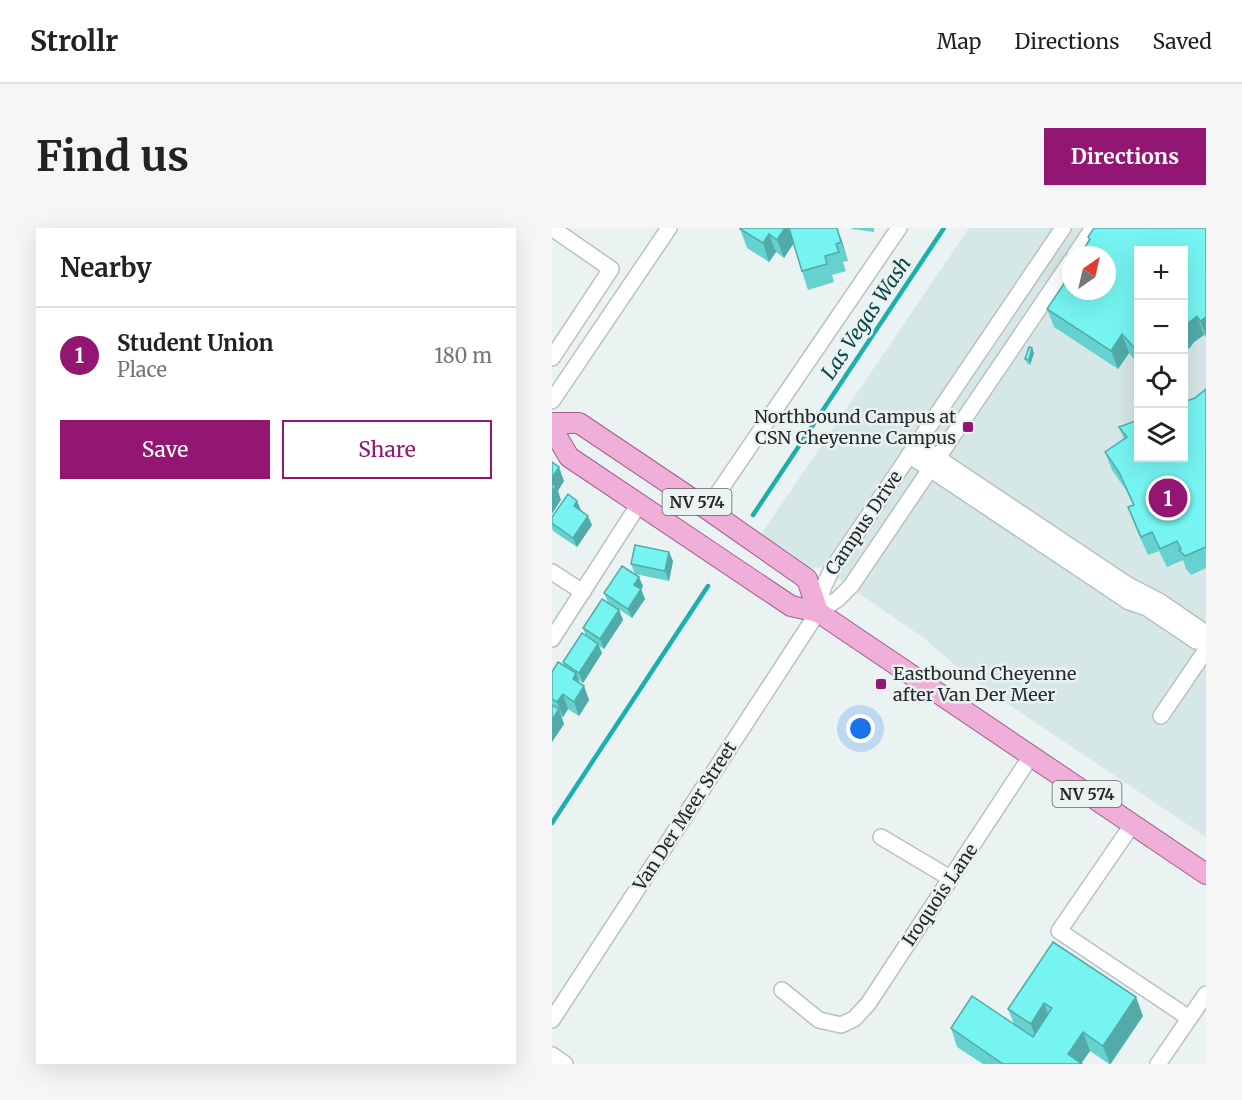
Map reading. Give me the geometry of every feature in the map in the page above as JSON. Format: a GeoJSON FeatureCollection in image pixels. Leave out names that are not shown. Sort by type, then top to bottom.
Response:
{"type":"FeatureCollection","features":[{"type":"Feature","properties":{"kind":"main road","name":"NV 574"},"geometry":{"type":"LineString","coordinates":[[552,423],[579,423],[807,579],[818,612]]}},
{"type":"Feature","properties":{"kind":"main road","name":"NV 574"},"geometry":{"type":"LineString","coordinates":[[552,428],[570,457],[791,606],[818,612],[1206,874]]}},
{"type":"Feature","properties":{"kind":"street"},"geometry":{"type":"LineString","coordinates":[[552,228],[611,269],[552,358]]}},
{"type":"Feature","properties":{"kind":"street"},"geometry":{"type":"LineString","coordinates":[[552,401],[669,228]]}},
{"type":"Feature","properties":{"kind":"street"},"geometry":{"type":"LineString","coordinates":[[707,509],[899,228]]}},
{"type":"Feature","properties":{"kind":"street","name":"Campus Drive"},"geometry":{"type":"LineString","coordinates":[[818,612],[823,588],[831,571],[1063,228]]}},
{"type":"Feature","properties":{"kind":"street"},"geometry":{"type":"LineString","coordinates":[[1081,246],[1093,228]]}},
{"type":"Feature","properties":{"kind":"street"},"geometry":{"type":"LineString","coordinates":[[1037,266],[1058,280]]}},
{"type":"Feature","properties":{"kind":"street","name":"Campus Drive"},"geometry":{"type":"LineString","coordinates":[[818,612],[838,599],[851,586],[1062,274]]}},
{"type":"Feature","properties":{"kind":"street"},"geometry":{"type":"LineString","coordinates":[[913,449],[1128,585],[1159,601],[1206,633]]}},
{"type":"Feature","properties":{"kind":"street"},"geometry":{"type":"LineString","coordinates":[[934,463],[1129,602],[1143,606],[1196,641],[1206,643]]}},
{"type":"Feature","properties":{"kind":"street"},"geometry":{"type":"LineString","coordinates":[[552,639],[639,504]]}},
{"type":"Feature","properties":{"kind":"street"},"geometry":{"type":"LineString","coordinates":[[552,572],[583,592]]}},
{"type":"Feature","properties":{"kind":"street","name":"Van Der Meer Street"},"geometry":{"type":"LineString","coordinates":[[552,1020],[818,612]]}},
{"type":"Feature","properties":{"kind":"street"},"geometry":{"type":"LineString","coordinates":[[1161,716],[1206,650]]}},
{"type":"Feature","properties":{"kind":"street","name":"Iroquois Lane"},"geometry":{"type":"LineString","coordinates":[[782,990],[819,1020],[841,1025],[854,1019],[867,1004],[1031,756]]}},
{"type":"Feature","properties":{"kind":"street"},"geometry":{"type":"LineString","coordinates":[[1132,825],[1059,931],[1189,1018]]}},
{"type":"Feature","properties":{"kind":"street"},"geometry":{"type":"LineString","coordinates":[[881,837],[950,878]]}},
{"type":"Feature","properties":{"kind":"street"},"geometry":{"type":"LineString","coordinates":[[1158,1064],[1206,994]]}},
{"type":"Feature","properties":{"kind":"street"},"geometry":{"type":"LineString","coordinates":[[552,1055],[565,1064]]}},
{"type":"Feature","properties":{"kind":"shaded area"},"geometry":{"type":"Polygon","coordinates":[[[969,228],[1206,228],[1206,837],[974,681],[925,639],[821,567],[813,569],[804,566],[760,536],[969,228]]]}},
{"type":"Feature","properties":{"kind":"building"},"geometry":{"type":"Polygon","coordinates":[[[741,228],[785,228],[777,240],[769,234],[763,243],[741,228]]]}},
{"type":"Feature","properties":{"kind":"building"},"geometry":{"type":"Polygon","coordinates":[[[789,228],[837,228],[841,242],[836,244],[839,252],[825,256],[827,264],[802,271],[789,228]]]}},
{"type":"Feature","properties":{"kind":"building"},"geometry":{"type":"Polygon","coordinates":[[[1094,228],[1206,228],[1206,317],[1200,321],[1197,316],[1188,323],[1188,246],[1134,246],[1134,348],[1122,334],[1111,351],[1047,309],[1062,286],[1062,300],[1116,300],[1116,246],[1086,246],[1090,239],[1088,237],[1094,228]]]}},
{"type":"Feature","properties":{"kind":"building"},"geometry":{"type":"Polygon","coordinates":[[[1029,347],[1032,348],[1029,360],[1025,359],[1029,347]]]}},
{"type":"Feature","properties":{"kind":"building"},"geometry":{"type":"Polygon","coordinates":[[[1206,389],[1206,547],[1185,556],[1179,550],[1181,549],[1177,541],[1160,549],[1152,532],[1141,537],[1128,507],[1134,505],[1119,472],[1105,452],[1127,437],[1119,427],[1134,421],[1134,462],[1188,462],[1188,401],[1206,389]]]}},
{"type":"Feature","properties":{"kind":"building"},"geometry":{"type":"Polygon","coordinates":[[[552,462],[559,467],[552,478],[552,462]]]}},
{"type":"Feature","properties":{"kind":"building"},"geometry":{"type":"Polygon","coordinates":[[[568,494],[577,501],[574,506],[588,516],[573,538],[552,523],[552,517],[568,494]]]}},
{"type":"Feature","properties":{"kind":"building"},"geometry":{"type":"Polygon","coordinates":[[[635,545],[669,552],[665,571],[631,564],[635,545]]]}},
{"type":"Feature","properties":{"kind":"building"},"geometry":{"type":"Polygon","coordinates":[[[622,566],[639,577],[634,585],[641,589],[628,609],[604,593],[622,566]]]}},
{"type":"Feature","properties":{"kind":"building"},"geometry":{"type":"Polygon","coordinates":[[[602,599],[619,610],[600,639],[583,628],[602,599]]]}},
{"type":"Feature","properties":{"kind":"building"},"geometry":{"type":"Polygon","coordinates":[[[582,633],[598,644],[579,673],[563,662],[582,633]]]}},
{"type":"Feature","properties":{"kind":"building"},"geometry":{"type":"Polygon","coordinates":[[[558,662],[576,673],[573,679],[584,686],[574,702],[563,694],[557,702],[552,699],[552,672],[558,662]]]}},
{"type":"Feature","properties":{"kind":"building"},"geometry":{"type":"Polygon","coordinates":[[[552,705],[559,709],[552,720],[552,705]]]}},
{"type":"Feature","properties":{"kind":"building"},"geometry":{"type":"Polygon","coordinates":[[[1053,942],[1136,997],[1103,1046],[1083,1032],[1068,1054],[1082,1064],[1003,1064],[951,1028],[972,996],[1033,1037],[1052,1008],[1044,1003],[1031,1024],[1008,1009],[1053,942]]]}},
{"type":"Feature","properties":{"kind":"waterway","name":"Las Vegas Wash"},"geometry":{"type":"LineString","coordinates":[[753,515],[944,228]]}},
{"type":"Feature","properties":{"kind":"waterway","name":"Las Vegas Wash"},"geometry":{"type":"LineString","coordinates":[[552,823],[708,586]]}},
{"type":"Feature","properties":{"kind":"place","name":"Northbound Campus at CSN Cheyenne Campus"},"geometry":{"type":"Point","coordinates":[968,427]}},
{"type":"Feature","properties":{"kind":"place","name":"Student Union"},"geometry":{"type":"Point","coordinates":[1168,498]}},
{"type":"Feature","properties":{"kind":"place","name":"Eastbound Cheyenne after Van Der Meer"},"geometry":{"type":"Point","coordinates":[881,684]}}]}
